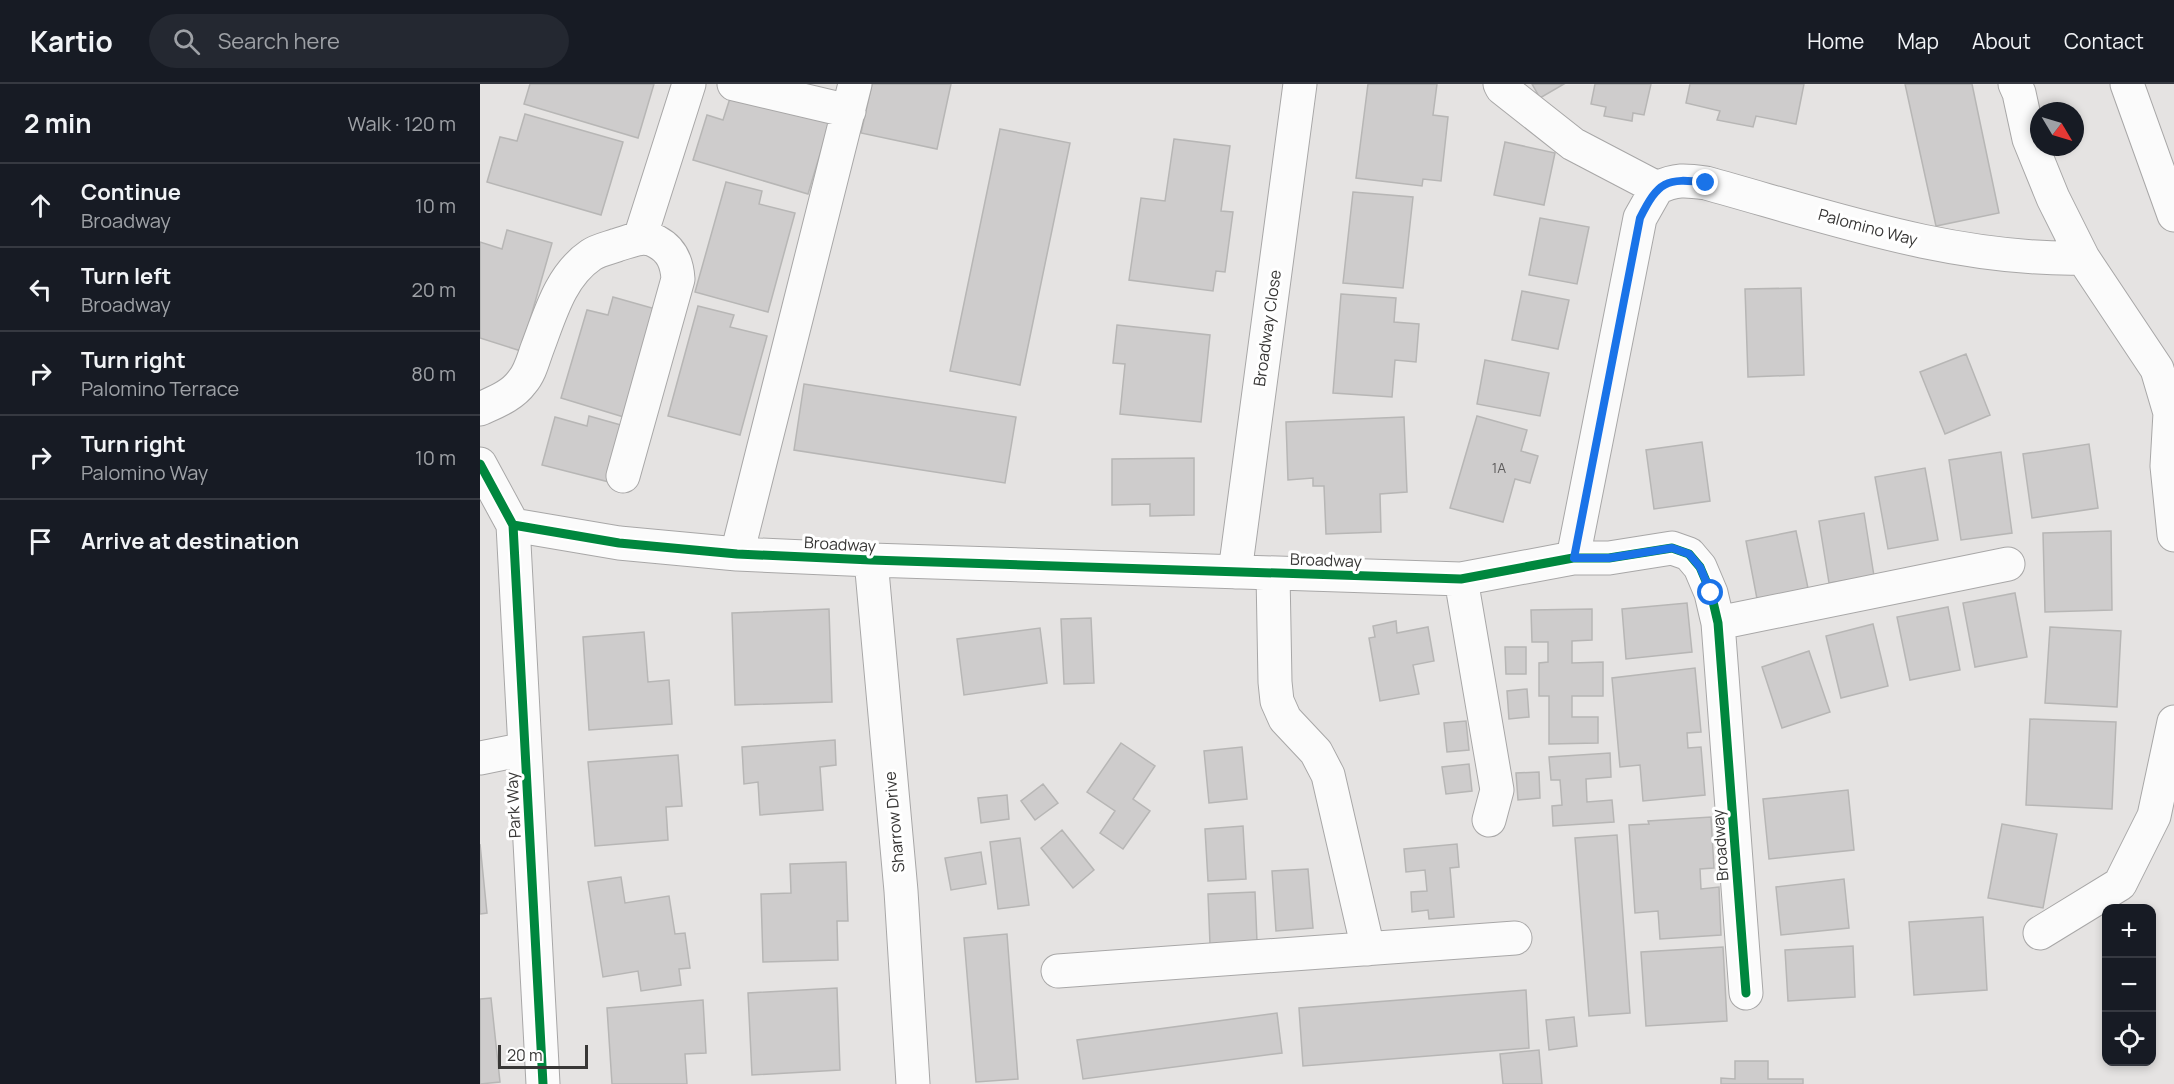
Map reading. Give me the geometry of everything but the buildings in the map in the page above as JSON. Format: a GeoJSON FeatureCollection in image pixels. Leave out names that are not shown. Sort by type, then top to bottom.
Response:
{"type":"FeatureCollection","features":[{"type":"Feature","properties":{"kind":"street"},"geometry":{"type":"LineString","coordinates":[[640,238],[689,84]]}},
{"type":"Feature","properties":{"kind":"street"},"geometry":{"type":"LineString","coordinates":[[734,84],[852,97],[737,554]]}},
{"type":"Feature","properties":{"kind":"street","name":"Broadway Close"},"geometry":{"type":"LineString","coordinates":[[1234,572],[1300,84]]}},
{"type":"Feature","properties":{"kind":"street"},"geometry":{"type":"LineString","coordinates":[[1500,84],[1502,88],[1573,144],[1657,188],[1640,218],[1574,558]]}},
{"type":"Feature","properties":{"kind":"street"},"geometry":{"type":"LineString","coordinates":[[2015,84],[2029,139],[2053,198],[2083,258],[2157,369],[2170,412],[2167,466],[2174,535]]}},
{"type":"Feature","properties":{"kind":"street"},"geometry":{"type":"LineString","coordinates":[[2127,84],[2174,215]]}},
{"type":"Feature","properties":{"kind":"street","name":"Palomino Way"},"geometry":{"type":"LineString","coordinates":[[1657,188],[1671,182],[1685,180],[1706,183],[1908,239],[1946,246],[2049,258],[2083,258]]}},
{"type":"Feature","properties":{"kind":"street"},"geometry":{"type":"LineString","coordinates":[[480,409],[512,393],[524,381],[555,302],[570,275],[592,254],[640,238],[652,239],[672,255],[677,267],[678,279],[623,476]]}},
{"type":"Feature","properties":{"kind":"street"},"geometry":{"type":"LineString","coordinates":[[480,465],[513,525]]}},
{"type":"Feature","properties":{"kind":"street","name":"Broadway"},"geometry":{"type":"LineString","coordinates":[[513,525],[619,543],[737,554],[1461,579],[1574,558],[1609,558],[1672,548],[1689,554],[1700,567],[1708,584],[1718,623],[1746,993]]}},
{"type":"Feature","properties":{"kind":"street","name":"Park Way"},"geometry":{"type":"LineString","coordinates":[[513,525],[543,1084]]}},
{"type":"Feature","properties":{"kind":"street","name":"Sharrow Drive"},"geometry":{"type":"LineString","coordinates":[[871,560],[900,891],[913,1084]]}},
{"type":"Feature","properties":{"kind":"street"},"geometry":{"type":"LineString","coordinates":[[1718,623],[2008,564]]}},
{"type":"Feature","properties":{"kind":"street"},"geometry":{"type":"LineString","coordinates":[[1273,574],[1277,701],[1285,719],[1316,752],[1328,776],[1368,949]]}},
{"type":"Feature","properties":{"kind":"street"},"geometry":{"type":"LineString","coordinates":[[1461,579],[1497,790],[1489,820]]}},
{"type":"Feature","properties":{"kind":"street"},"geometry":{"type":"LineString","coordinates":[[2040,933],[2120,884],[2154,816],[2174,722]]}},
{"type":"Feature","properties":{"kind":"street"},"geometry":{"type":"LineString","coordinates":[[480,758],[525,749]]}},
{"type":"Feature","properties":{"kind":"street"},"geometry":{"type":"LineString","coordinates":[[1058,971],[1515,938]]}},
{"type":"Feature","properties":{"kind":"cycle path"},"geometry":{"type":"LineString","coordinates":[[480,464],[513,525],[543,1084]]}},
{"type":"Feature","properties":{"kind":"cycle path"},"geometry":{"type":"LineString","coordinates":[[513,525],[619,543],[737,554],[1461,579],[1573,558],[1609,558],[1672,548],[1689,554],[1700,567],[1711,593],[1718,623],[1746,993]]}},
{"type":"Feature","properties":{"kind":"route"},"geometry":{"type":"LineString","coordinates":[[1706,183],[1685,180],[1671,182],[1657,188],[1640,218],[1574,558],[1609,558],[1672,548],[1689,554],[1700,567],[1711,593]]}}]}
